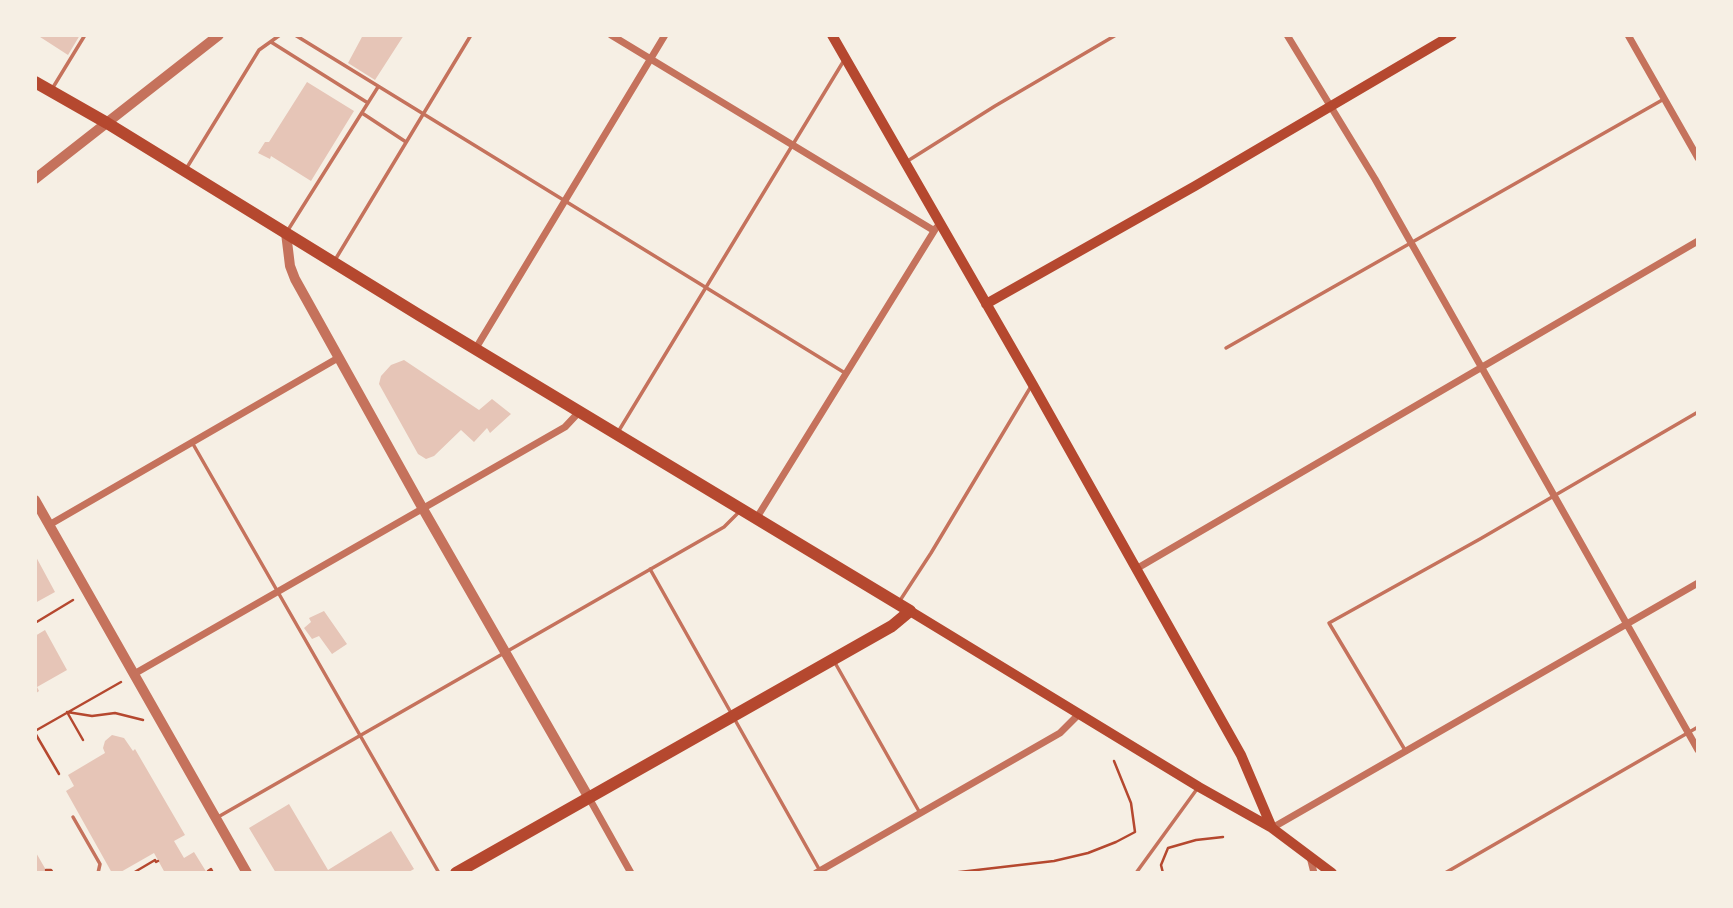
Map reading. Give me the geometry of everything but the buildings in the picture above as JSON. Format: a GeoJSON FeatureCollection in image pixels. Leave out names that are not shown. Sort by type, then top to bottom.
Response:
{"type":"FeatureCollection","features":[{"type":"Feature","properties":{"kind":"main road"},"geometry":{"type":"LineString","coordinates":[[832,35],[904,163],[936,228],[986,304],[1033,385],[1241,755],[1272,828]]}},
{"type":"Feature","properties":{"kind":"main road"},"geometry":{"type":"LineString","coordinates":[[986,304],[1452,35]]}},
{"type":"Feature","properties":{"kind":"main road"},"geometry":{"type":"LineString","coordinates":[[35,82],[107,123],[1199,788],[1272,828],[1332,873]]}},
{"type":"Feature","properties":{"kind":"main road"},"geometry":{"type":"LineString","coordinates":[[456,873],[892,626],[910,611]]}},
{"type":"Feature","properties":{"kind":"street"},"geometry":{"type":"LineString","coordinates":[[35,179],[219,35]]}},
{"type":"Feature","properties":{"kind":"street"},"geometry":{"type":"LineString","coordinates":[[611,35],[936,228],[756,519]]}},
{"type":"Feature","properties":{"kind":"street"},"geometry":{"type":"LineString","coordinates":[[476,348],[665,35]]}},
{"type":"Feature","properties":{"kind":"street"},"geometry":{"type":"LineString","coordinates":[[1287,35],[1332,106],[1411,243],[1698,750]]}},
{"type":"Feature","properties":{"kind":"street"},"geometry":{"type":"LineString","coordinates":[[1628,35],[1698,158]]}},
{"type":"Feature","properties":{"kind":"street"},"geometry":{"type":"LineString","coordinates":[[286,233],[290,266],[295,279],[631,873]]}},
{"type":"Feature","properties":{"kind":"street"},"geometry":{"type":"LineString","coordinates":[[1136,569],[1698,242]]}},
{"type":"Feature","properties":{"kind":"street"},"geometry":{"type":"LineString","coordinates":[[49,525],[338,358]]}},
{"type":"Feature","properties":{"kind":"street"},"geometry":{"type":"LineString","coordinates":[[134,674],[565,427],[580,411]]}},
{"type":"Feature","properties":{"kind":"street"},"geometry":{"type":"LineString","coordinates":[[35,500],[247,873]]}},
{"type":"Feature","properties":{"kind":"street"},"geometry":{"type":"LineString","coordinates":[[1272,828],[1698,583]]}},
{"type":"Feature","properties":{"kind":"street"},"geometry":{"type":"LineString","coordinates":[[818,872],[1060,733],[1079,714]]}},
{"type":"Feature","properties":{"kind":"street"},"geometry":{"type":"LineString","coordinates":[[1310,856],[1314,873]]}},
{"type":"Feature","properties":{"kind":"lane"},"geometry":{"type":"LineString","coordinates":[[51,91],[85,35]]}},
{"type":"Feature","properties":{"kind":"lane"},"geometry":{"type":"LineString","coordinates":[[185,171],[259,50],[280,35]]}},
{"type":"Feature","properties":{"kind":"lane"},"geometry":{"type":"LineString","coordinates":[[295,35],[845,373]]}},
{"type":"Feature","properties":{"kind":"lane"},"geometry":{"type":"LineString","coordinates":[[334,262],[471,35]]}},
{"type":"Feature","properties":{"kind":"lane"},"geometry":{"type":"LineString","coordinates":[[904,163],[1116,35]]}},
{"type":"Feature","properties":{"kind":"lane"},"geometry":{"type":"LineString","coordinates":[[271,42],[368,103]]}},
{"type":"Feature","properties":{"kind":"lane"},"geometry":{"type":"LineString","coordinates":[[617,434],[846,58]]}},
{"type":"Feature","properties":{"kind":"lane"},"geometry":{"type":"LineString","coordinates":[[286,233],[378,87]]}},
{"type":"Feature","properties":{"kind":"lane"},"geometry":{"type":"LineString","coordinates":[[1226,348],[1664,99]]}},
{"type":"Feature","properties":{"kind":"lane"},"geometry":{"type":"LineString","coordinates":[[362,113],[406,142]]}},
{"type":"Feature","properties":{"kind":"lane"},"geometry":{"type":"LineString","coordinates":[[898,604],[1033,385]]}},
{"type":"Feature","properties":{"kind":"lane"},"geometry":{"type":"LineString","coordinates":[[1405,750],[1329,623],[1698,412]]}},
{"type":"Feature","properties":{"kind":"lane"},"geometry":{"type":"LineString","coordinates":[[192,442],[439,873]]}},
{"type":"Feature","properties":{"kind":"lane"},"geometry":{"type":"LineString","coordinates":[[216,818],[724,527],[741,510]]}},
{"type":"Feature","properties":{"kind":"lane"},"geometry":{"type":"LineString","coordinates":[[650,569],[818,872]]}},
{"type":"Feature","properties":{"kind":"lane"},"geometry":{"type":"LineString","coordinates":[[833,659],[921,814]]}},
{"type":"Feature","properties":{"kind":"lane"},"geometry":{"type":"LineString","coordinates":[[1445,873],[1698,727]]}},
{"type":"Feature","properties":{"kind":"lane"},"geometry":{"type":"LineString","coordinates":[[1136,873],[1199,788]]}},
{"type":"Feature","properties":{"kind":"lane"},"geometry":{"type":"LineString","coordinates":[[73,817],[100,864],[98,873]]}},
{"type":"Feature","properties":{"kind":"path"},"geometry":{"type":"LineString","coordinates":[[35,623],[74,600]]}},
{"type":"Feature","properties":{"kind":"path"},"geometry":{"type":"LineString","coordinates":[[58,774],[35,732],[121,682]]}},
{"type":"Feature","properties":{"kind":"path"},"geometry":{"type":"LineString","coordinates":[[68,712],[92,716],[119,714],[143,720]]}},
{"type":"Feature","properties":{"kind":"path"},"geometry":{"type":"LineString","coordinates":[[68,712],[83,740]]}},
{"type":"Feature","properties":{"kind":"path"},"geometry":{"type":"LineString","coordinates":[[951,873],[1065,858],[1116,842],[1135,832],[1131,803],[1114,761]]}},
{"type":"Feature","properties":{"kind":"path"},"geometry":{"type":"LineString","coordinates":[[1163,873],[1161,865],[1168,848],[1196,840],[1223,837]]}},
{"type":"Feature","properties":{"kind":"path"},"geometry":{"type":"LineString","coordinates":[[143,859],[146,865]]}},
{"type":"Feature","properties":{"kind":"path"},"geometry":{"type":"LineString","coordinates":[[133,873],[155,860],[158,861]]}},
{"type":"Feature","properties":{"kind":"path"},"geometry":{"type":"LineString","coordinates":[[46,870],[53,873]]}}]}
